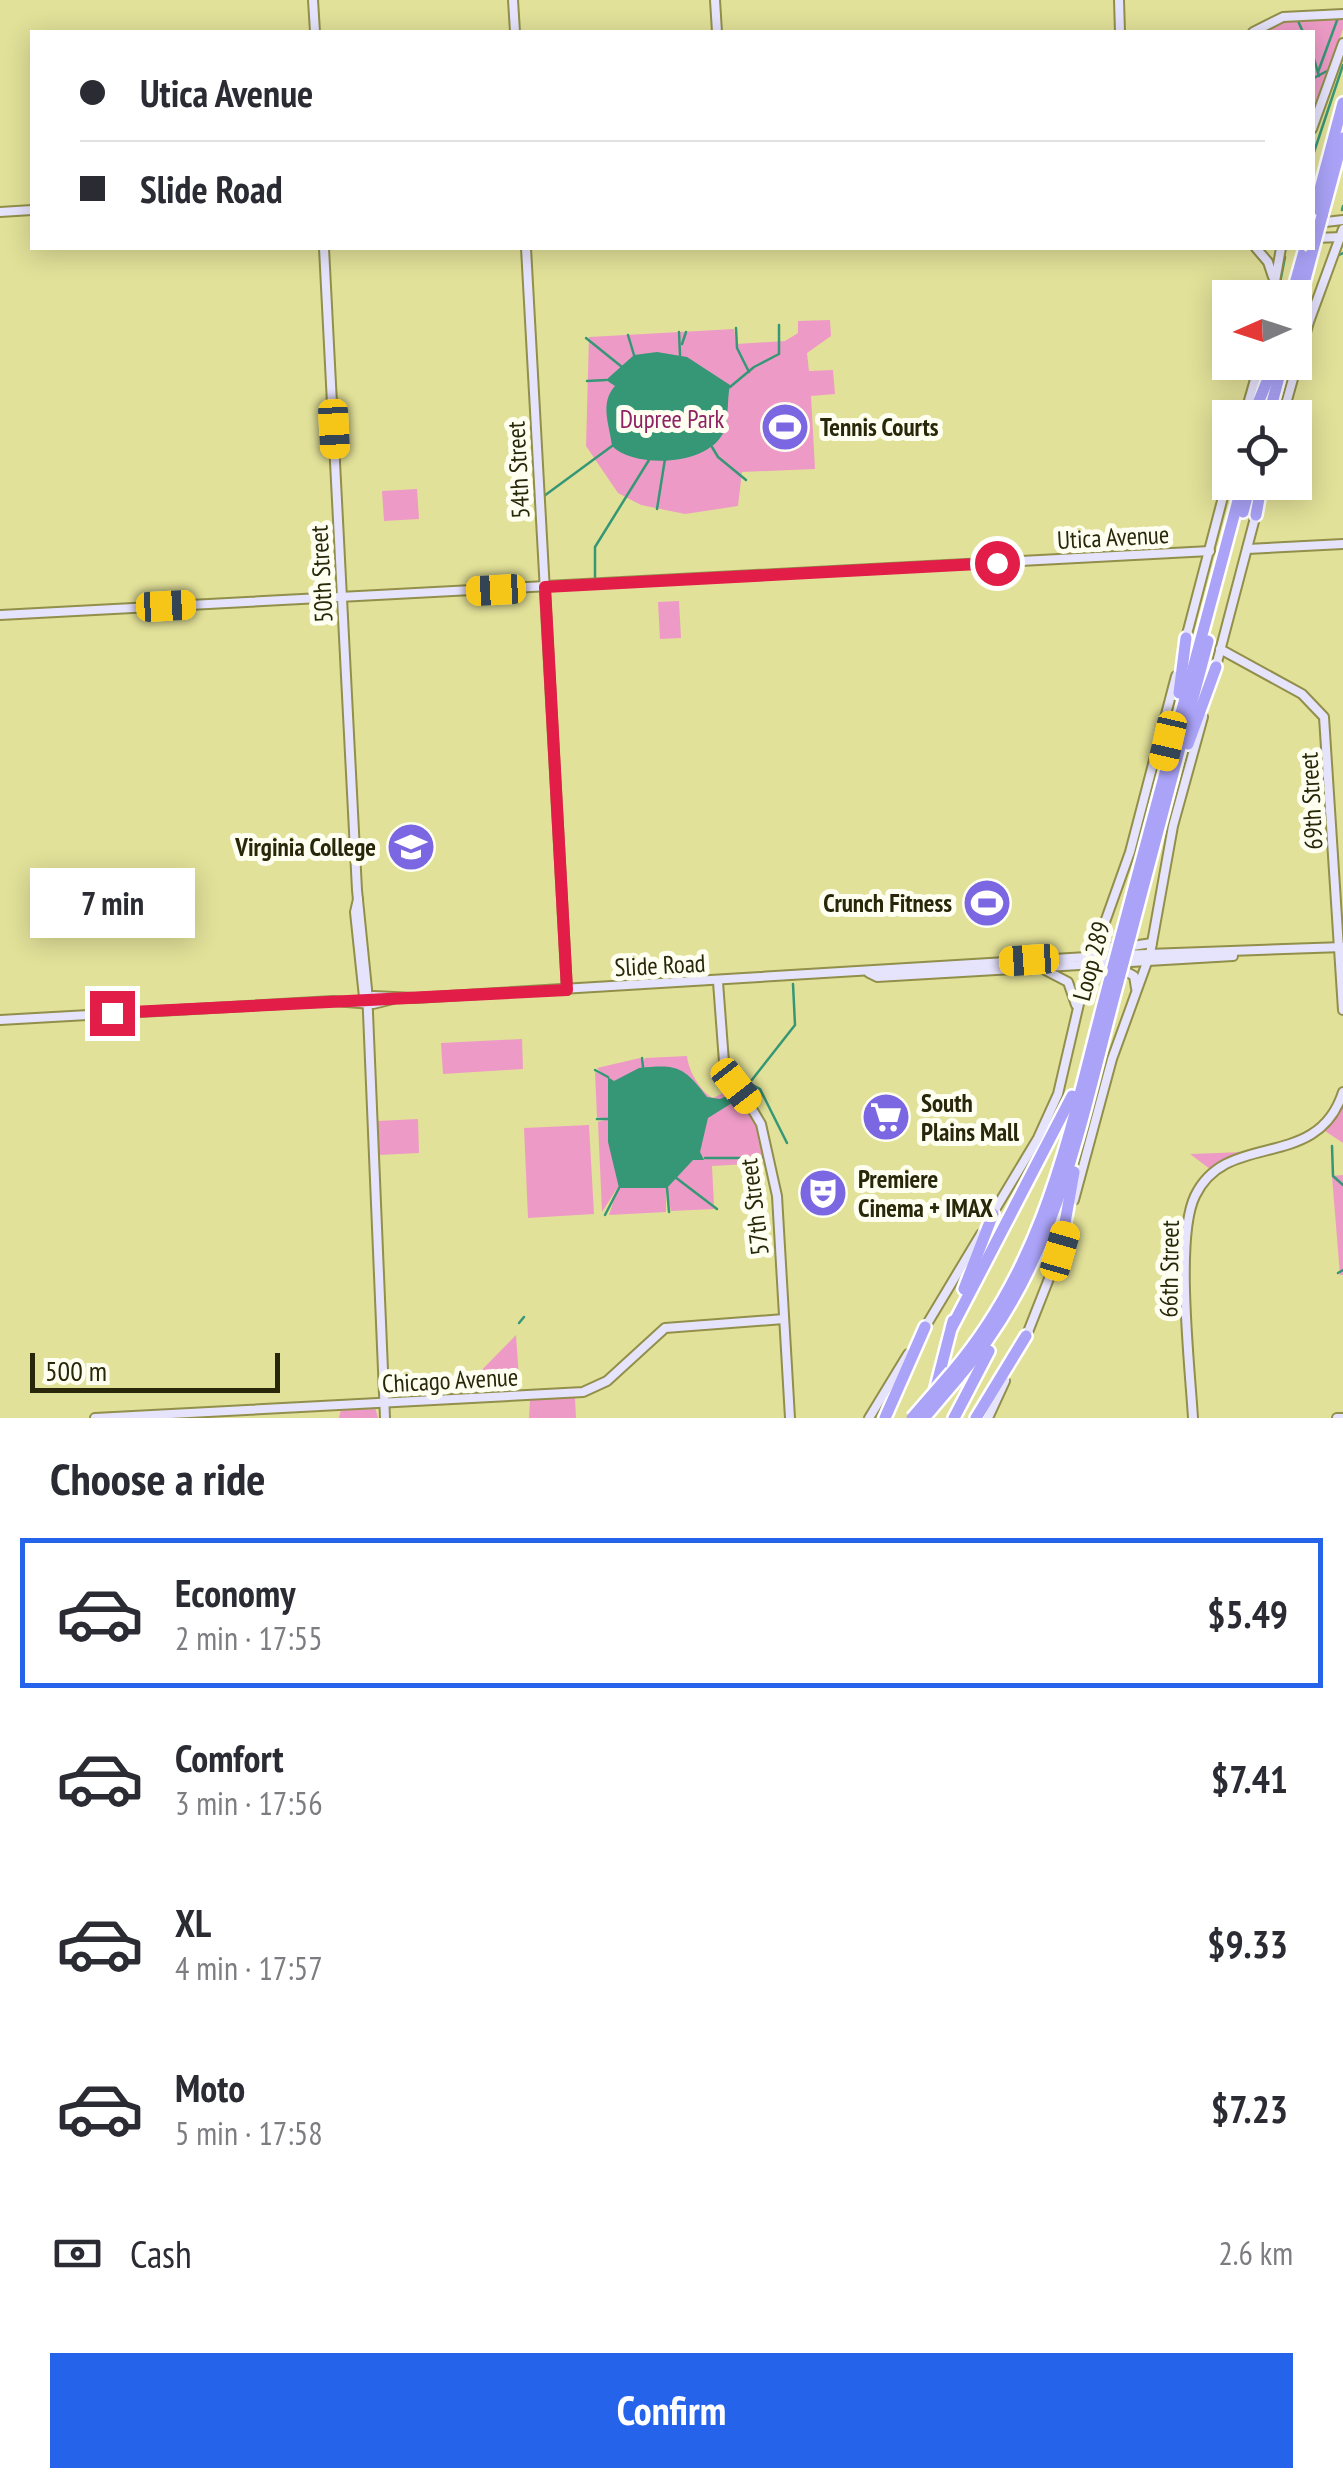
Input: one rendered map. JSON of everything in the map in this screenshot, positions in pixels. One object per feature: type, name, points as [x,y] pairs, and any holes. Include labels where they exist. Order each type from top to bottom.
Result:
[{"type":"highway","points":[[1315,218],[1343,104]]},
{"type":"highway","points":[[1315,218],[1343,138]]},
{"type":"highway","points":[[1297,280],[1308,250]]},
{"type":"highway","points":[[1303,280],[1309,250]]},
{"type":"highway","name":"Loop 289","points":[[912,1418],[1005,1319],[1036,1264],[1054,1216],[1086,1102],[1159,793],[1237,500]]},
{"type":"highway","name":"Loop 289","points":[[1125,937],[1246,500]]},
{"type":"highway","points":[[1256,514],[1259,500]]},
{"type":"highway","points":[[1159,793],[1186,638]]},
{"type":"highway","points":[[1162,814],[1216,667]]},
{"type":"highway","name":"Loop 289","points":[[928,1418],[999,1311],[1033,1247],[1113,982]]},
{"type":"highway","points":[[952,1327],[1062,1118],[1096,1030]]},
{"type":"highway","points":[[1060,1251],[1086,1102]]},
{"type":"highway","points":[[928,1418],[952,1327],[993,1214]]},
{"type":"highway","points":[[954,1418],[970,1383],[1024,1294],[1036,1264]]},
{"type":"highway","points":[[886,1418],[925,1327]]},
{"type":"highway","points":[[976,1418],[1026,1336]]},
{"type":"main road","points":[[313,0],[315,30]]},
{"type":"main road","points":[[513,0],[515,30]]},
{"type":"main road","points":[[715,0],[717,30]]},
{"type":"main road","points":[[1119,0],[1120,30]]},
{"type":"main road","points":[[1258,30],[1283,16],[1343,14]]},
{"type":"main road","points":[[1315,121],[1343,42]]},
{"type":"main road","points":[[0,212],[30,210]]},
{"type":"main road","points":[[1315,218],[1343,220]]},
{"type":"main road","points":[[1315,243],[1342,232]]},
{"type":"main road","points":[[1288,400],[1342,232]]},
{"type":"main road","points":[[1315,246],[1326,249],[1331,264]]},
{"type":"main road","name":"50th Street","points":[[324,250],[358,899],[354,904],[360,989],[365,1000],[384,1418]]},
{"type":"main road","name":"54th Street","points":[[526,250],[567,990]]},
{"type":"main road","points":[[1258,250],[1268,262],[1272,280]]},
{"type":"main road","points":[[1275,280],[1282,250]]},
{"type":"main road","points":[[869,1418],[1051,1114],[1084,978],[1130,852],[1223,500]]},
{"type":"main road","points":[[1000,1418],[989,1416],[1060,1251],[1108,1074],[1149,958],[1173,826],[1256,514]]},
{"type":"main road","points":[[1247,549],[1343,544]]},
{"type":"main road","name":"Utica Avenue","points":[[0,615],[1210,551]]},
{"type":"main road","name":"69th Street","points":[[1220,648],[1302,694],[1324,718],[1343,1010]]},
{"type":"main road","points":[[1101,930],[1109,948],[1143,947],[1154,938]]},
{"type":"main road","points":[[1054,958],[1088,950],[1101,930]]},
{"type":"main road","points":[[1154,938],[1165,949],[1194,952]]},
{"type":"main road","name":"Slide Road","points":[[869,974],[877,977],[1036,969],[1090,961],[1341,948]]},
{"type":"main road","name":"Slide Road","points":[[1149,958],[1194,952],[1242,954]]},
{"type":"main road","name":"Slide Road","points":[[0,1020],[365,1000],[373,996],[392,999],[869,974],[1054,958],[1090,961]]},
{"type":"main road","points":[[1036,969],[1052,971],[1068,982],[1077,1015]]},
{"type":"main road","points":[[1084,978],[1091,973],[1128,972],[1135,979],[1136,993]]},
{"type":"main road","name":"57th Street","points":[[718,982],[723,1058],[761,1124],[777,1196],[790,1418]]},
{"type":"main road","name":"66th Street","points":[[1192,1418],[1186,1277],[1189,1211],[1214,1171],[1253,1154],[1292,1146],[1313,1135],[1333,1115],[1343,1092]]},
{"type":"main road","name":"Chicago Avenue","points":[[95,1418],[583,1392],[607,1381],[665,1328],[784,1320]]},
{"type":"green space","points":[[1343,18],[1343,29],[1315,111],[1315,30],[1265,30],[1289,19]]},
{"type":"green space","name":"Dupree Park","points":[[830,320],[831,336],[807,353],[809,371],[833,370],[835,394],[811,396],[815,469],[742,472],[738,506],[685,514],[641,505],[618,493],[586,446],[589,337],[734,329],[736,344],[785,341],[798,333],[798,321]]},
{"type":"green space","points":[[417,489],[419,519],[384,521],[382,491]]},
{"type":"green space","points":[[679,601],[681,638],[660,639],[658,602]]},
{"type":"green space","points":[[522,1039],[523,1069],[443,1074],[441,1043]]},
{"type":"green space","points":[[687,1056],[696,1080],[708,1095],[713,1098],[733,1088],[758,1125],[764,1157],[756,1159],[765,1163],[712,1166],[714,1205],[676,1178],[715,1209],[671,1211],[666,1187],[666,1212],[609,1215],[618,1187],[602,1212],[598,1122],[608,1119],[597,1117],[595,1072],[603,1075],[597,1068],[640,1058],[643,1062],[645,1058]]},
{"type":"green space","points":[[1343,1102],[1343,1143],[1325,1131]]},
{"type":"green space","points":[[418,1119],[419,1153],[379,1155],[377,1121]]},
{"type":"green space","points":[[589,1125],[594,1214],[528,1218],[524,1128]]},
{"type":"green space","points":[[1244,1152],[1210,1169],[1190,1154]]},
{"type":"green space","points":[[1343,1175],[1343,1275],[1340,1275],[1332,1176]]},
{"type":"green space","points":[[516,1335],[520,1392],[467,1395],[468,1384]]},
{"type":"green space","points":[[575,1397],[576,1418],[529,1418],[530,1400]]},
{"type":"green space","points":[[375,1407],[378,1418],[339,1418],[341,1409]]},
{"type":"shaded area","points":[[657,352],[687,357],[730,385],[724,431],[704,451],[654,461],[612,446],[606,407],[615,386],[606,380],[634,355]]},
{"type":"shaded area","points":[[639,1068],[679,1070],[707,1097],[720,1099],[736,1092],[740,1098],[708,1118],[700,1152],[704,1160],[693,1160],[667,1188],[619,1188],[608,1142],[608,1077],[614,1081]]},
{"type":"waterway","points":[[1318,72],[1339,15]]},
{"type":"waterway","points":[[1298,21],[1302,30]]},
{"type":"waterway","points":[[1315,62],[1319,76]]},
{"type":"waterway","points":[[1315,149],[1343,65]]},
{"type":"waterway","points":[[1315,77],[1327,71]]},
{"type":"waterway","points":[[1342,210],[1343,206]]},
{"type":"waterway","points":[[1339,255],[1343,253]]},
{"type":"waterway","points":[[1281,280],[1285,257]]},
{"type":"waterway","points":[[730,387],[754,367],[779,354],[779,325]]},
{"type":"waterway","points":[[736,328],[737,348],[749,372]]},
{"type":"waterway","points":[[679,332],[680,355]]},
{"type":"waterway","points":[[682,344],[686,332]]},
{"type":"waterway","points":[[628,335],[634,355]]},
{"type":"waterway","points":[[586,338],[622,367]]},
{"type":"waterway","points":[[587,381],[606,380]]},
{"type":"waterway","points":[[544,496],[612,446]]},
{"type":"waterway","points":[[712,447],[746,480]]},
{"type":"waterway","points":[[657,509],[665,459]]},
{"type":"waterway","points":[[595,580],[595,547],[649,460]]},
{"type":"waterway","points":[[744,1090],[795,1025],[793,984]]},
{"type":"waterway","points":[[642,1058],[643,1067]]},
{"type":"waterway","points":[[595,1070],[608,1077]]},
{"type":"waterway","points":[[749,1083],[760,1089],[787,1143]]},
{"type":"waterway","points":[[597,1119],[608,1119]]},
{"type":"waterway","points":[[1332,1146],[1333,1176],[1343,1185]]},
{"type":"waterway","points":[[705,1158],[764,1158]]},
{"type":"waterway","points":[[675,1177],[717,1209]]},
{"type":"waterway","points":[[605,1215],[619,1188]]},
{"type":"waterway","points":[[667,1188],[669,1212]]},
{"type":"waterway","points":[[1338,1273],[1343,1270]]},
{"type":"waterway","points":[[519,1323],[524,1317]]},
{"type":"place","name":"Tennis Courts","points":[[785,427]]},
{"type":"place","name":"Virginia College","points":[[411,847]]},
{"type":"place","name":"Crunch Fitness","points":[[987,903]]},
{"type":"place","name":"South Plains Mall","points":[[886,1117]]},
{"type":"place","name":"Premiere Cinema + IMAX","points":[[823,1193]]},
{"type":"route","points":[[112,1013],[365,1000],[373,996],[392,999],[567,990],[545,587],[997,563]]}]
